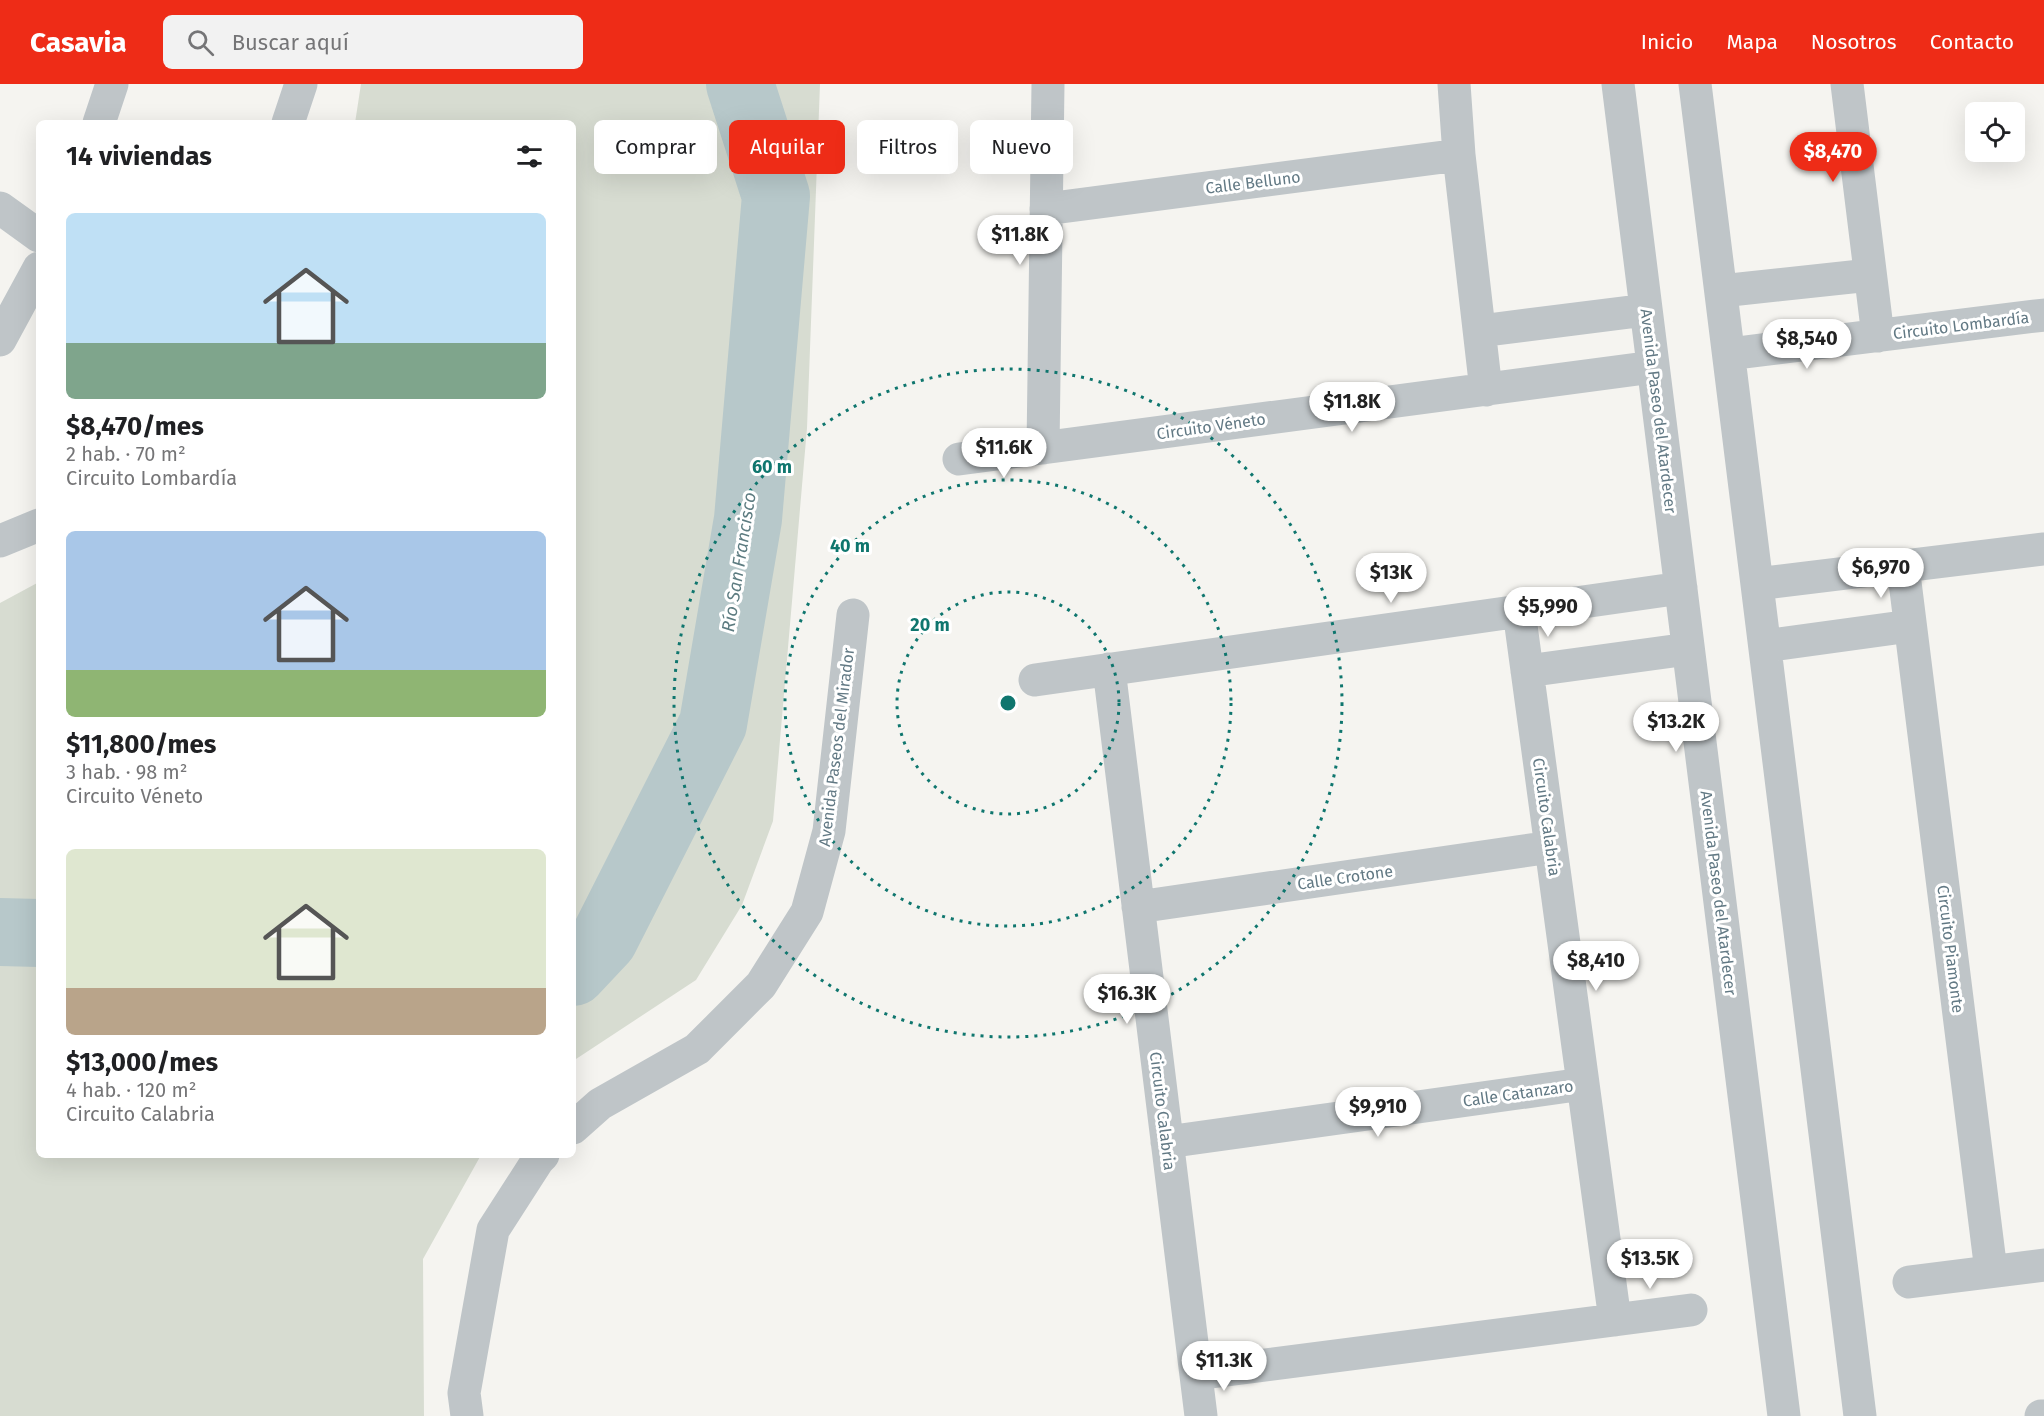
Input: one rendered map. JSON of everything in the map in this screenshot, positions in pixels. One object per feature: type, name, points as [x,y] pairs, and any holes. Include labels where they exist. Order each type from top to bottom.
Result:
[{"type":"street","points":[[100,120],[112,84]]},
{"type":"street","points":[[289,120],[301,84]]},
{"type":"street","points":[[1043,448],[1048,84]]},
{"type":"street","points":[[1454,84],[1459,155],[1486,390]]},
{"type":"street","name":"Avenida Paseo del Atardecer","points":[[1618,84],[1784,1416]]},
{"type":"street","points":[[1695,84],[1860,1416]]},
{"type":"street","name":"Circuito Lombardía","points":[[1847,84],[1878,336]]},
{"type":"street","name":"Calle Belluno","points":[[1046,209],[1459,155]]},
{"type":"street","points":[[0,208],[36,234]]},
{"type":"street","points":[[0,340],[36,274]]},
{"type":"street","points":[[1721,291],[1870,275]]},
{"type":"street","points":[[1480,331],[1646,310]]},
{"type":"street","name":"Circuito Lombardía","points":[[1729,354],[2044,315]]},
{"type":"street","name":"Circuito Véneto","points":[[959,459],[1653,367]]},
{"type":"street","points":[[0,541],[36,526]]},
{"type":"street","points":[[1757,584],[2044,549]]},
{"type":"street","name":"Circuito Piamonte","points":[[1903,566],[1991,1271]]},
{"type":"street","points":[[1035,680],[1681,588]]},
{"type":"street","name":"Circuito Calabria","points":[[1519,611],[1615,1320]]},
{"type":"street","name":"Avenida Paseos del Mirador","points":[[576,1125],[600,1104],[697,1049],[761,986],[807,912],[829,831],[853,615]]},
{"type":"street","points":[[1765,646],[1911,626]]},
{"type":"street","points":[[1527,671],[1689,649]]},
{"type":"street","name":"Circuito Calabria","points":[[1109,669],[1201,1416]]},
{"type":"street","name":"Calle Crotone","points":[[1138,907],[1551,847]]},
{"type":"street","name":"Calle Catanzaro","points":[[1167,1142],[1583,1084]]},
{"type":"street","points":[[467,1416],[464,1393],[493,1230],[540,1158]]},
{"type":"street","points":[[1909,1281],[2044,1265]]},
{"type":"street","points":[[1196,1374],[1691,1310]]},
{"type":"shaded area","points":[[361,84],[820,84],[819,120],[729,120],[729,174],[817,174],[807,428],[773,821],[742,905],[696,980],[576,1059],[576,120],[355,120]]},
{"type":"shaded area","points":[[36,584],[36,1158],[479,1158],[423,1259],[424,1416],[0,1416],[0,603]]},
{"type":"waterway","name":"Río San Francisco","points":[[576,969],[604,939],[713,724],[748,519],[776,196],[740,84]]},
{"type":"waterway","name":"Río San Francisco","points":[[0,932],[36,933]]}]
